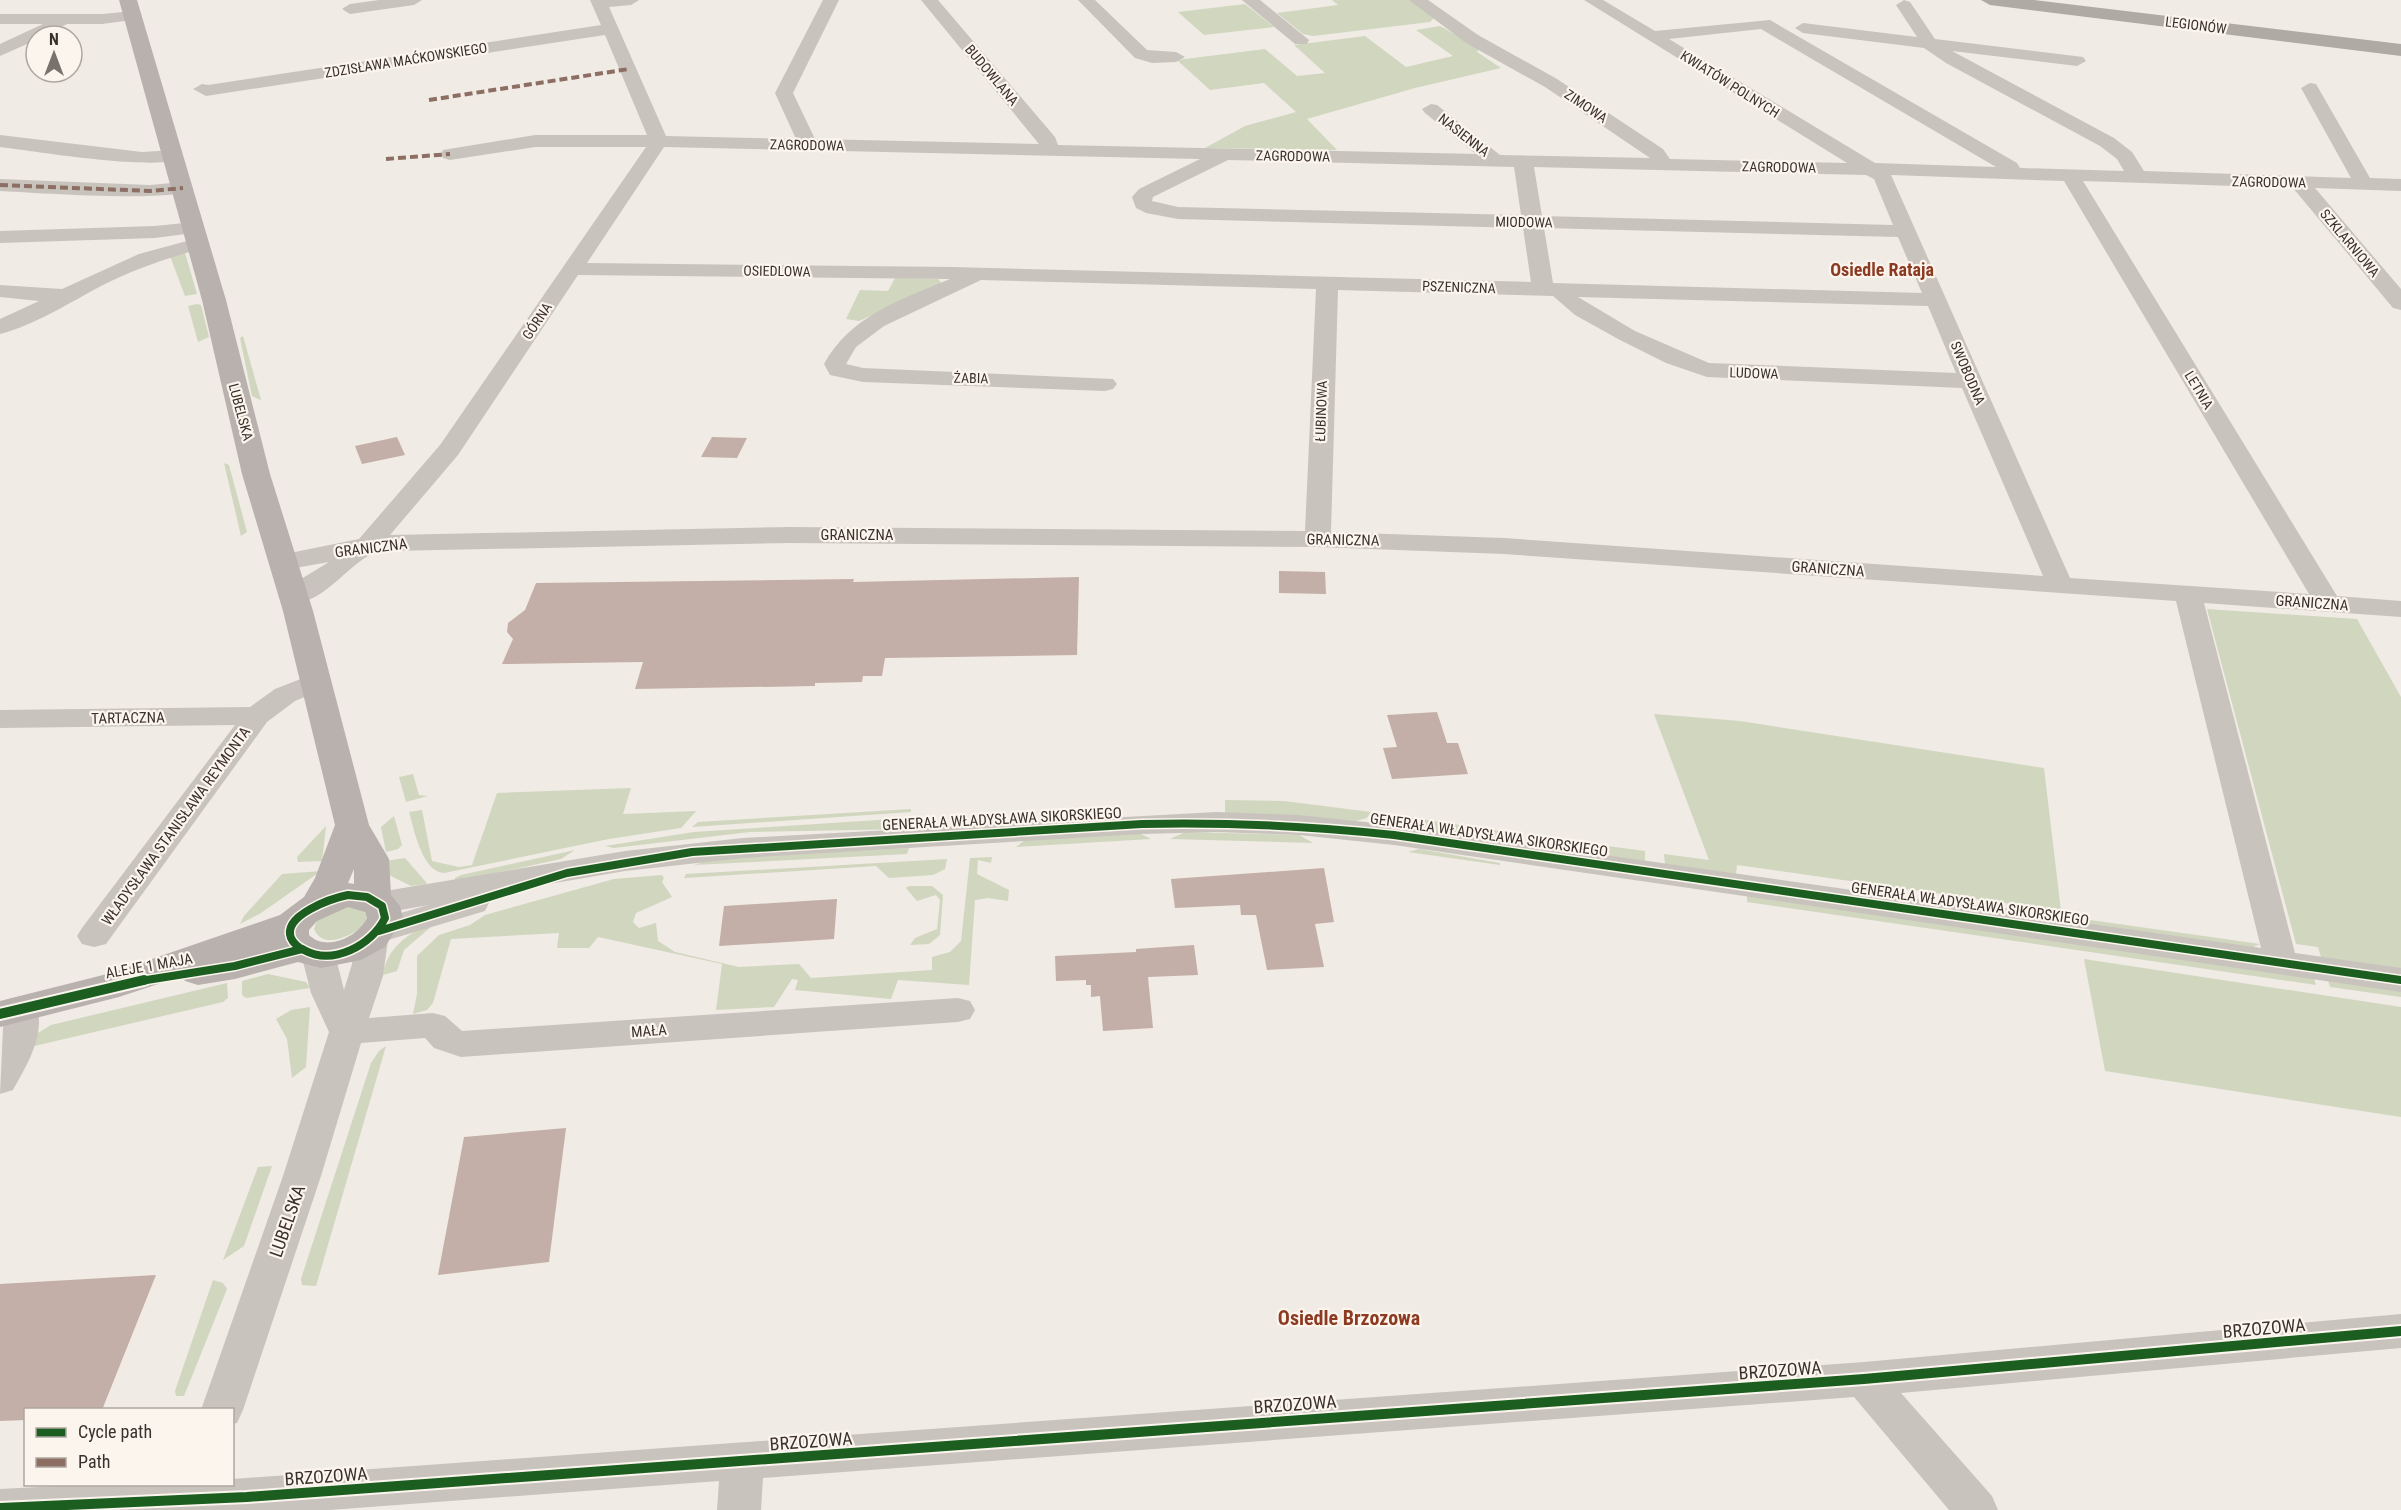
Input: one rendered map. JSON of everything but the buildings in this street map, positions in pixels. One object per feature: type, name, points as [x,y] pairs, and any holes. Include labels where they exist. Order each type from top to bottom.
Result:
[{"type":"highway","name":"LEGIONÓW","points":[[1990,0],[2401,50]]},
{"type":"main road","name":"LUBELSKA","points":[[131,8],[196,236],[256,474],[284,562],[352,825],[372,858],[375,918]]},
{"type":"main road","points":[[308,932],[333,878],[352,825]]},
{"type":"main road","points":[[348,895],[375,918],[348,950],[308,932],[348,895]]},
{"type":"main road","name":"ALEJE 1 MAJA","points":[[10,1011],[119,984],[235,966],[308,932]]},
{"type":"street","points":[[350,9],[414,0]]},
{"type":"street","points":[[631,0],[598,2],[659,141]]},
{"type":"street","points":[[808,145],[784,93],[831,0]]},
{"type":"street","name":"BUDOWLANA","points":[[929,0],[1048,141],[1048,151]]},
{"type":"street","points":[[1086,0],[1140,54],[1152,58],[1176,57]]},
{"type":"street","points":[[1250,0],[1301,40]]},
{"type":"street","name":"ZIMOWA","points":[[1417,0],[1472,39],[1551,83],[1656,153],[1664,164]]},
{"type":"street","name":"KWIATÓW POLNYCH","points":[[1592,0],[1868,169]]},
{"type":"street","points":[[1904,5],[1930,44],[1952,59],[2107,142],[2125,156],[2138,178]]},
{"type":"street","points":[[0,20],[65,20],[131,8]]},
{"type":"street","points":[[0,51],[65,20]]},
{"type":"street","points":[[1653,36],[1764,24],[2010,167],[2015,174]]},
{"type":"street","points":[[1803,28],[2077,61]]},
{"type":"street","name":"ZDZISŁAWA MAĆKOWSKIEGO","points":[[202,89],[206,92],[610,29]]},
{"type":"street","points":[[2310,88],[2364,184]]},
{"type":"street","name":"NASIENNA","points":[[1431,109],[1496,160]]},
{"type":"street","points":[[1223,154],[1256,138]]},
{"type":"street","points":[[0,141],[142,158],[174,156]]},
{"type":"street","name":"ZAGRODOWA","points":[[450,154],[536,141],[659,141],[1868,169],[2401,185]]},
{"type":"street","name":"GÓRNA","points":[[293,596],[368,545],[449,450],[659,141]]},
{"type":"street","name":"MIODOWA","points":[[1223,154],[1146,193],[1142,197],[1143,204],[1178,213],[1906,231]]},
{"type":"street","points":[[1523,161],[1531,222],[1551,290]]},
{"type":"street","name":"SWOBODNA","points":[[1868,169],[1882,176],[2060,585]]},
{"type":"street","name":"LETNIA","points":[[2070,175],[2328,604]]},
{"type":"street","name":"SZKLARNIOWA","points":[[2300,183],[2401,303]]},
{"type":"street","points":[[0,185],[150,191],[183,188]]},
{"type":"street","points":[[0,237],[146,233],[196,236]]},
{"type":"street","points":[[0,327],[196,236]]},
{"type":"street","name":"OSIEDLOWA","points":[[573,269],[981,274]]},
{"type":"street","name":"PSZENICZNA","points":[[981,274],[1937,300]]},
{"type":"street","name":"ŻABIA","points":[[981,274],[868,326],[848,342],[836,364],[838,370],[863,375],[1105,384]]},
{"type":"street","name":"ŁUBINOWA","points":[[1318,539],[1327,284]]},
{"type":"street","name":"LUDOWA","points":[[1551,290],[1574,306],[1679,361],[1707,370],[1972,381]]},
{"type":"street","points":[[0,291],[63,296]]},
{"type":"street","name":"GRANICZNA","points":[[284,562],[368,545],[391,543],[789,535],[1318,539],[1504,546],[2401,609]]},
{"type":"street","points":[[2187,594],[2194,611],[2281,963]]},
{"type":"street","name":"WŁADYSŁAWA STANISŁAWA REYMONTA","points":[[94,936],[257,716],[285,695],[316,682]]},
{"type":"street","name":"TARTACZNA","points":[[0,719],[257,716]]},
{"type":"street","name":"GENERAŁA WŁADYSŁAWA SIKORSKIEGO","points":[[375,918],[567,873],[652,857],[743,848],[1142,824],[1216,822],[1299,825],[1417,838],[2401,980]]},
{"type":"street","name":"LUBELSKA","points":[[223,1408],[324,1112],[346,1032],[365,986],[372,954],[375,918]]},
{"type":"street","points":[[308,932],[328,993],[346,1032]]},
{"type":"street","name":"MAŁA","points":[[346,1032],[433,1025],[446,1039],[461,1044],[958,1010]]},
{"type":"street","points":[[0,1081],[19,1043],[10,1011]]},
{"type":"street","name":"BRZOZOWA","points":[[0,1508],[191,1498],[742,1461],[2397,1338]]},
{"type":"street","points":[[1864,1379],[1976,1510]]},
{"type":"street","points":[[739,1510],[742,1461]]},
{"type":"green space","points":[[1332,0],[1410,0],[1434,18],[1430,22],[1313,36],[1303,34],[1277,13],[1338,5]]},
{"type":"green space","points":[[1245,4],[1274,27],[1204,35],[1178,12]]},
{"type":"green space","points":[[1440,26],[1479,48],[1477,52],[1501,68],[1415,88],[1307,119],[1337,150],[1205,148],[1245,126],[1296,112],[1264,83],[1210,90],[1177,60],[1265,49],[1297,76],[1325,73],[1294,45],[1365,36],[1406,67],[1453,56],[1416,30]]},
{"type":"green space","points":[[185,253],[197,294],[185,296],[170,256]]},
{"type":"green space","points":[[895,278],[938,279],[942,284],[859,321],[846,319],[860,290],[888,291]]},
{"type":"green space","points":[[201,305],[209,337],[198,342],[188,306]]},
{"type":"green space","points":[[243,336],[261,400],[252,396],[240,338]]},
{"type":"green space","points":[[224,463],[229,465],[247,532],[241,536]]},
{"type":"green space","points":[[2207,609],[2357,619],[2401,697],[2401,969],[2321,957],[2318,947],[2296,944]]},
{"type":"green space","points":[[1654,714],[1740,721],[2044,768],[2061,911],[1737,865],[1736,874],[1665,864],[1664,854],[1709,860]]},
{"type":"green space","points":[[413,774],[419,795],[428,796],[406,802],[399,777]]},
{"type":"green space","points":[[631,788],[623,814],[696,811],[681,828],[609,839],[444,873],[436,871],[425,858],[416,839],[409,812],[422,810],[432,861],[459,867],[472,865],[497,793]]},
{"type":"green space","points":[[1225,800],[1284,801],[1371,812],[1367,818],[1356,821],[1225,813]]},
{"type":"green space","points":[[911,809],[911,812],[692,827],[698,822]]},
{"type":"green space","points":[[1394,815],[1513,833],[1496,840],[1403,827],[1396,823]]},
{"type":"green space","points":[[394,816],[402,845],[398,849],[386,852],[381,827]]},
{"type":"green space","points":[[909,818],[908,829],[750,832],[614,848],[605,846],[694,832]]},
{"type":"green space","points":[[326,826],[322,861],[298,862],[297,857]]},
{"type":"green space","points":[[1137,832],[1151,839],[1016,847],[1025,840]]},
{"type":"green space","points":[[1185,832],[1299,835],[1313,843],[1170,839]]},
{"type":"green space","points":[[1607,846],[1645,851],[1645,861],[1610,856]]},
{"type":"green space","points":[[909,848],[907,854],[694,865],[715,858]]},
{"type":"green space","points":[[1419,849],[1500,863],[1500,865],[1408,852]]},
{"type":"green space","points":[[575,850],[561,859],[455,882],[455,878],[461,875]]},
{"type":"green space","points":[[992,857],[991,863],[978,860],[977,874],[1009,890],[1008,901],[988,898],[975,900],[969,985],[898,980],[891,999],[795,990],[798,980],[792,979],[774,1007],[716,1010],[722,964],[598,937],[589,948],[557,948],[559,933],[451,939],[433,1003],[427,1010],[413,1014],[417,994],[417,956],[439,935],[470,925],[485,915],[614,879],[662,875],[664,878],[662,882],[672,897],[636,913],[633,922],[639,928],[656,923],[658,941],[675,952],[739,967],[799,964],[811,978],[932,970],[932,957],[950,952],[961,941],[970,858]]},
{"type":"green space","points":[[405,858],[427,884],[411,886],[389,875],[385,861]]},
{"type":"green space","points":[[947,859],[945,869],[933,875],[889,878],[876,866],[684,878],[686,874]]},
{"type":"green space","points":[[321,871],[261,913],[240,924],[244,916],[282,874]]},
{"type":"green space","points":[[932,886],[943,895],[940,935],[929,944],[910,945],[915,938],[937,929],[940,900],[936,895],[917,901],[906,888]]},
{"type":"green space","points":[[1747,896],[2314,978],[2316,985],[1747,902]]},
{"type":"green space","points":[[1957,901],[2260,944],[2251,948],[1996,911],[1957,903]]},
{"type":"green space","points":[[347,906],[363,910],[367,917],[364,926],[337,939],[330,940],[318,936],[314,929],[317,920]]},
{"type":"green space","points":[[432,926],[404,950],[397,971],[383,975],[388,958],[407,936]]},
{"type":"green space","points":[[2084,959],[2401,1007],[2401,1117],[2105,1071]]},
{"type":"green space","points":[[268,974],[306,982],[310,988],[246,998],[242,995],[242,981]]},
{"type":"green space","points":[[2328,980],[2401,991],[2401,997],[2330,987]]},
{"type":"green space","points":[[227,983],[228,998],[223,1002],[30,1047],[38,1033],[51,1025]]},
{"type":"green space","points":[[310,1007],[306,1067],[292,1078],[287,1039],[276,1019],[291,1010]]},
{"type":"green space","points":[[386,1046],[316,1286],[302,1285],[301,1279],[371,1063],[379,1051]]},
{"type":"green space","points":[[272,1166],[244,1246],[223,1260],[258,1167]]},
{"type":"green space","points":[[213,1280],[223,1283],[227,1289],[184,1396],[176,1396],[175,1391]]},
{"type":"marked path","points":[[429,100],[629,69]]},
{"type":"marked path","points":[[386,159],[450,154]]},
{"type":"marked path","points":[[0,185],[150,191],[183,188]]},
{"type":"cycle path","points":[[379,931],[567,873],[692,852],[1142,824],[1216,822],[1299,825],[1394,835],[2401,980]]},
{"type":"cycle path","points":[[348,895],[367,897],[382,906],[385,918],[380,929],[372,938],[361,946],[334,955],[309,953],[298,947],[291,938],[290,929],[295,920],[328,900],[348,895]]},
{"type":"cycle path","points":[[0,1014],[119,984],[235,966],[302,949]]},
{"type":"cycle path","points":[[0,1508],[247,1497],[1864,1379],[2401,1331]]},
{"type":"district","name":"Osiedle Rataja","points":[[1882,269]]},
{"type":"district","name":"Osiedle Brzozowa","points":[[1349,1318]]}]
